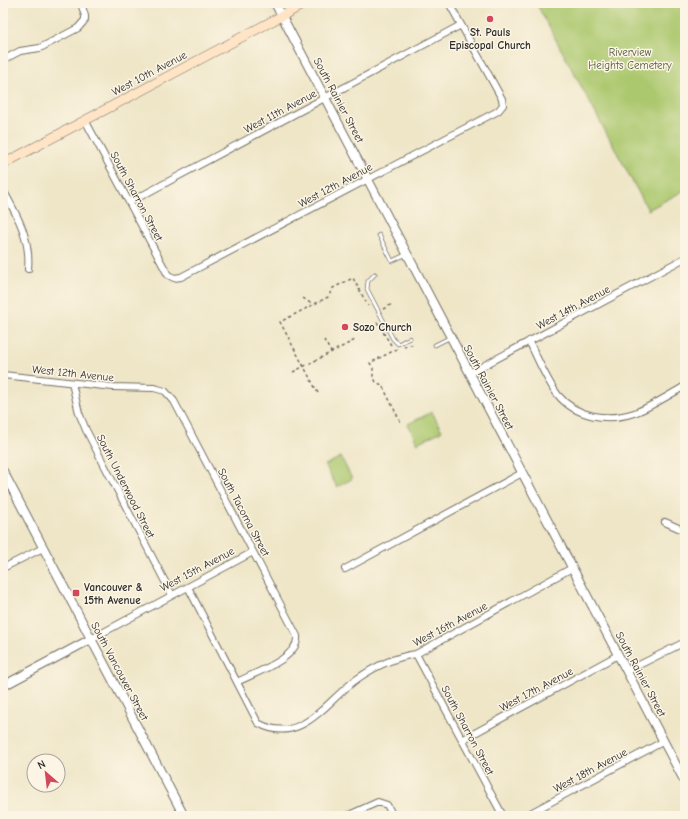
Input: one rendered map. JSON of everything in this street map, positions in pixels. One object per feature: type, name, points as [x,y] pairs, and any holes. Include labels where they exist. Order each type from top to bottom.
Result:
[{"type":"main road","name":"West 10th Avenue","points":[[3,164],[306,3]]},
{"type":"street","points":[[3,60],[20,52],[40,48],[78,28],[85,20],[85,11],[81,3]]},
{"type":"street","name":"South Rainier Street","points":[[275,3],[685,782]]},
{"type":"street","points":[[449,3],[461,25]]},
{"type":"street","name":"West 11th Avenue","points":[[130,202],[461,25]]},
{"type":"street","name":"West 12th Avenue","points":[[174,278],[181,277],[498,111],[503,105],[502,99],[461,25]]},
{"type":"street","name":"South Sharron Street","points":[[85,120],[168,275],[174,278]]},
{"type":"street","points":[[3,190],[28,242],[28,269]]},
{"type":"street","name":"West 14th Avenue","points":[[470,373],[685,258]]},
{"type":"street","points":[[529,341],[557,394],[571,408],[591,416],[610,417],[635,413],[685,386]]},
{"type":"street","name":"West 12th Avenue","points":[[3,375],[113,387],[154,388],[165,391]]},
{"type":"street","name":"South Underwood Street","points":[[72,383],[79,413],[84,426],[172,595]]},
{"type":"street","name":"South Tacoma Street","points":[[165,391],[174,401],[298,636],[297,645],[290,654],[237,682]]},
{"type":"street","name":"South Vancouver Street","points":[[3,471],[184,816]]},
{"type":"street","points":[[345,569],[522,472]]},
{"type":"street","points":[[665,522],[685,530]]},
{"type":"street","points":[[3,568],[43,548]]},
{"type":"street","name":"West 15th Avenue","points":[[3,686],[253,552]]},
{"type":"street","name":"West 16th Avenue","points":[[237,682],[258,723],[277,730],[294,728],[323,711],[355,680],[369,671],[396,658],[416,654],[572,568]]},
{"type":"street","points":[[188,587],[237,682]]},
{"type":"street","points":[[627,671],[685,642]]},
{"type":"street","name":"South Sharron Street","points":[[416,654],[503,816]]},
{"type":"street","name":"West 17th Avenue","points":[[462,740],[618,655]]},
{"type":"street","name":"West 18th Avenue","points":[[525,816],[664,741]]},
{"type":"street","points":[[347,816],[372,803],[381,802],[387,805],[393,816]]},
{"type":"lane","points":[[379,235],[392,261],[407,254]]},
{"type":"lane","points":[[376,274],[368,281],[367,289],[378,311],[393,339],[398,344],[410,338]]},
{"type":"lane","points":[[435,345],[450,337]]},
{"type":"path","points":[[318,393],[280,322],[328,297],[333,288],[353,278],[368,306]]},
{"type":"path","points":[[303,298],[313,305]]},
{"type":"path","points":[[378,311],[392,304]]},
{"type":"path","points":[[324,340],[331,352]]},
{"type":"path","points":[[293,372],[355,340]]},
{"type":"path","points":[[398,348],[370,363],[373,368],[373,376],[376,382],[382,385],[401,423]]},
{"type":"green space","name":"Riverview Heights Cemetery","points":[[536,3],[685,3],[685,190],[648,210]]},
{"type":"green space","points":[[432,412],[442,431],[417,443],[408,424]]},
{"type":"green space","points":[[341,457],[352,479],[337,487],[325,465]]},
{"type":"place","name":"St. Pauls Episcopal Church","points":[[490,19]]},
{"type":"place","name":"Sozo Church","points":[[345,327]]},
{"type":"place","name":"Vancouver & 15th Avenue","points":[[76,593]]}]
